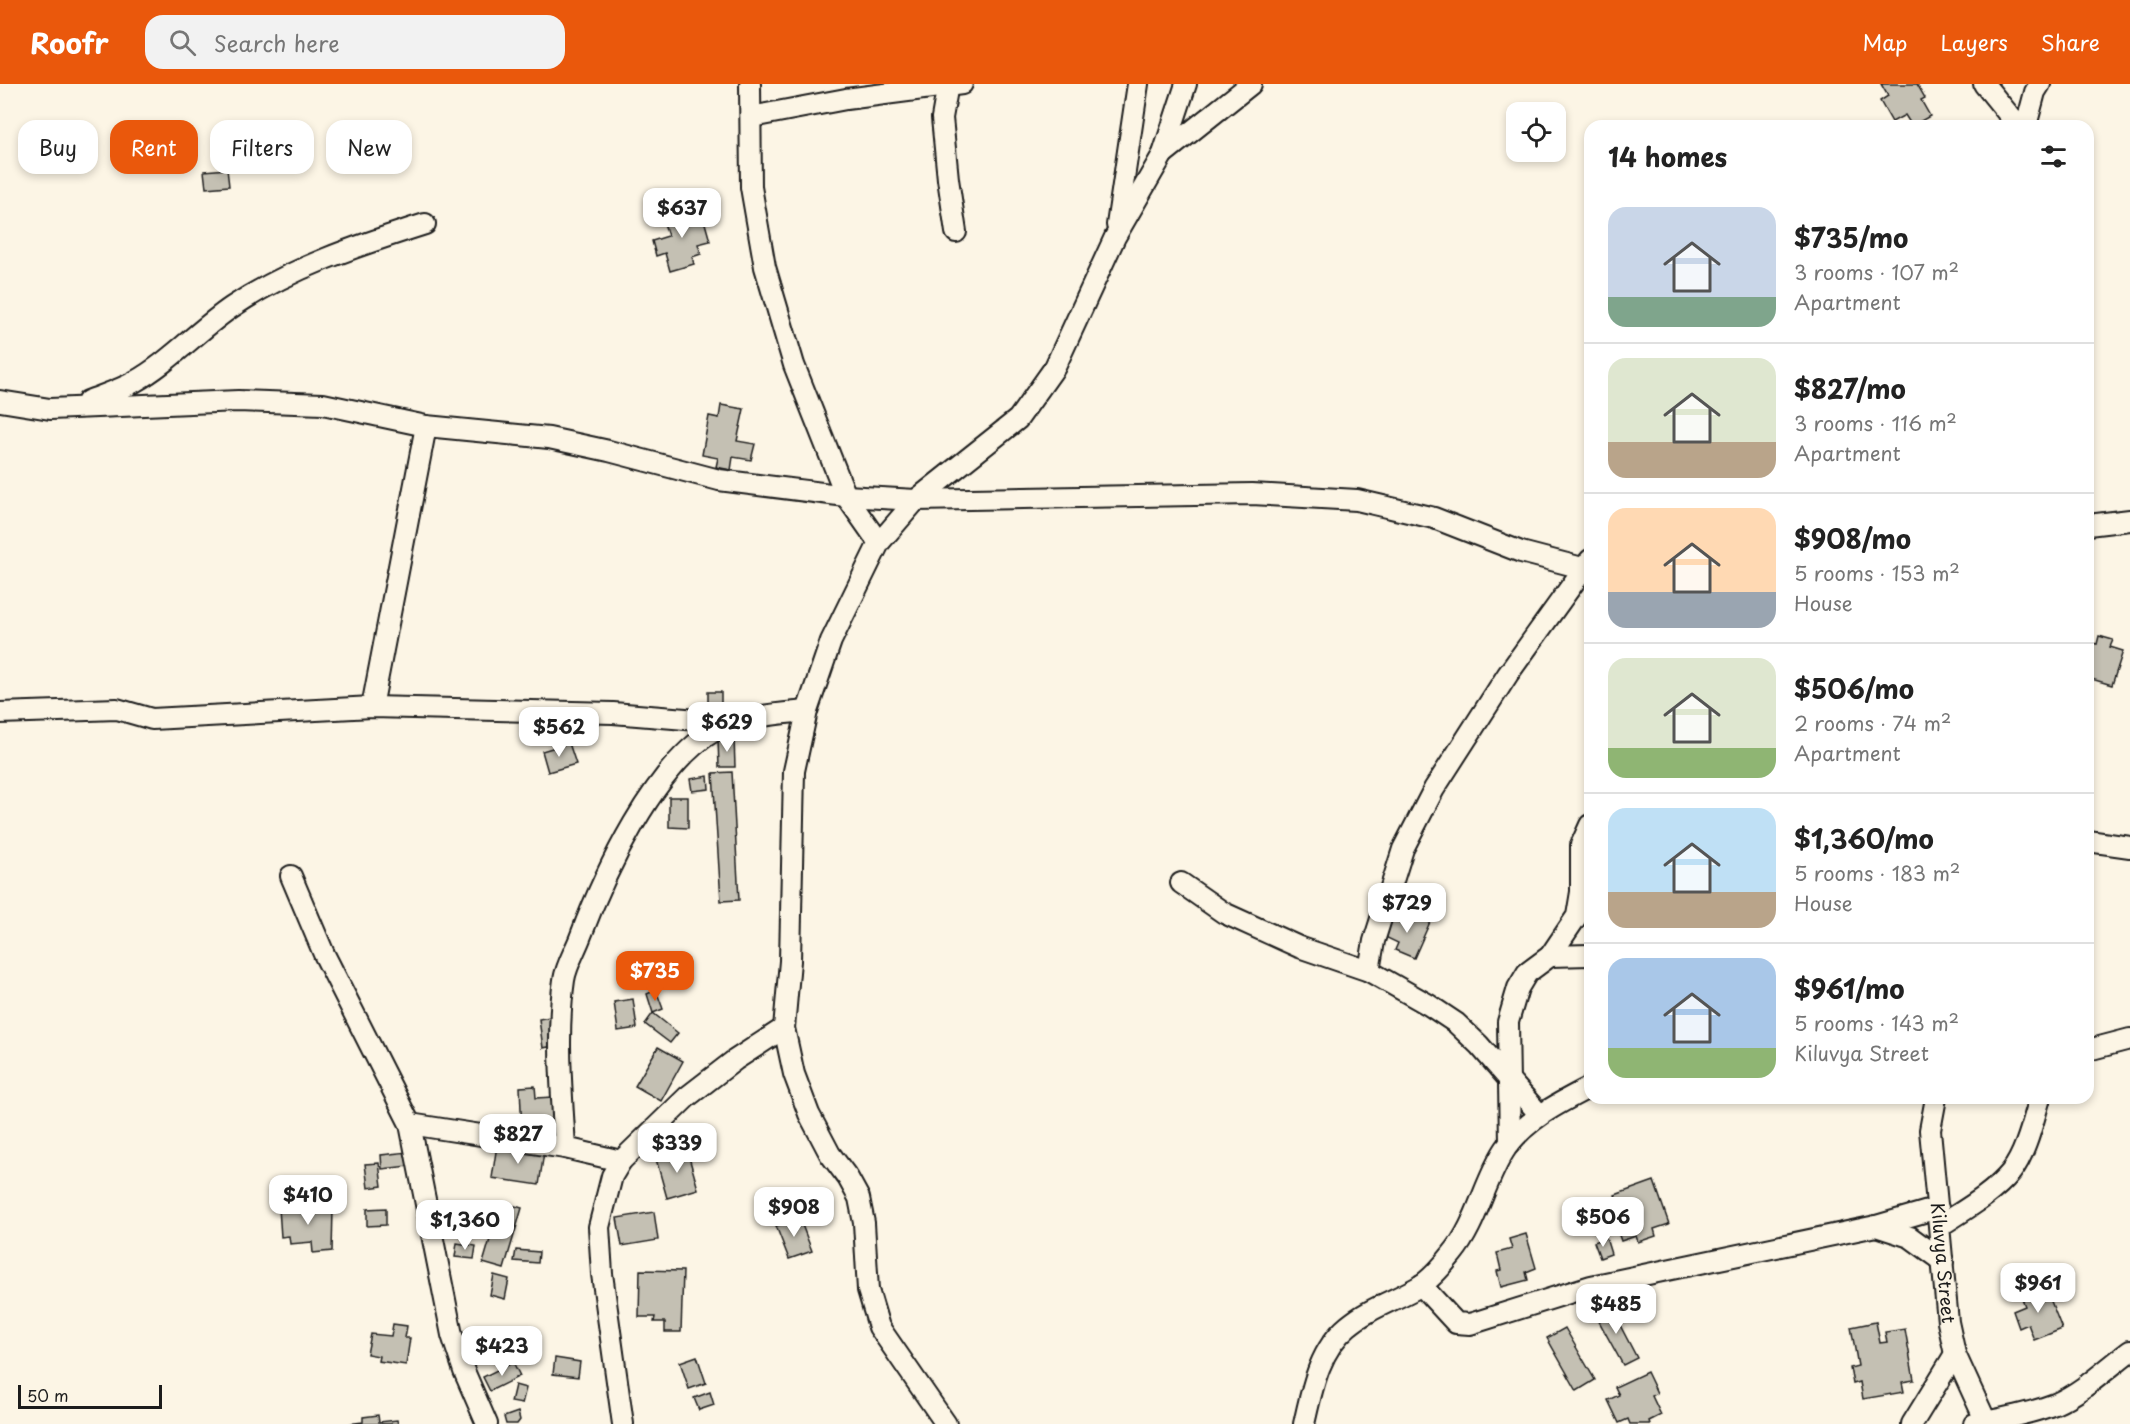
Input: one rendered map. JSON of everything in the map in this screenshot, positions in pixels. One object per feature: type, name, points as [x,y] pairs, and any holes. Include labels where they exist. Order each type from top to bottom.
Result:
[{"type":"street","points":[[750,84],[751,187],[765,267],[794,365],[846,496],[879,543]]},
{"type":"street","points":[[1115,237],[1138,84]]},
{"type":"street","points":[[946,1424],[879,1327],[868,1290],[864,1223],[859,1198],[848,1178],[830,1154],[809,1114],[794,1074],[784,1028],[790,961],[794,771],[807,711],[831,641],[879,543],[916,500],[1018,419],[1055,367],[1115,237],[1163,154],[1186,84]]},
{"type":"street","points":[[1163,154],[1251,84]]},
{"type":"street","points":[[2027,120],[2035,92],[2040,84]]},
{"type":"street","points":[[751,117],[846,99],[953,85],[942,118],[956,232]]},
{"type":"street","points":[[1986,85],[2013,120]]},
{"type":"street","points":[[79,406],[134,382],[187,344],[232,307],[307,266],[375,240],[425,225]]},
{"type":"street","points":[[0,402],[50,409],[238,401],[323,404],[426,426],[549,438],[609,450],[719,480],[846,496],[916,500],[1252,494],[1357,500],[1434,518],[1521,552],[1584,565]]},
{"type":"street","points":[[372,707],[426,426]]},
{"type":"street","points":[[2094,524],[2130,520]]},
{"type":"street","points":[[1369,971],[1374,941],[1403,849],[1429,799],[1470,732],[1584,570]]},
{"type":"street","points":[[0,713],[117,709],[152,719],[372,707],[613,713],[735,723]]},
{"type":"street","points":[[566,1148],[561,1086],[564,978],[589,913],[625,839],[657,789],[685,753],[714,730],[735,723],[807,711]]},
{"type":"street","points":[[1510,1143],[1508,1022],[1518,987],[1527,974],[1550,956],[1577,916],[1581,892],[1581,845],[1584,838]]},
{"type":"street","points":[[2094,842],[2130,847]]},
{"type":"street","points":[[291,876],[324,954],[410,1124],[452,1335],[464,1371],[487,1424]]},
{"type":"street","points":[[1181,883],[1224,913],[1299,947],[1369,971],[1456,1023],[1479,1045],[1540,1114]]},
{"type":"street","points":[[1550,956],[1584,955]]},
{"type":"street","points":[[624,1424],[602,1274],[599,1227],[612,1176],[621,1161],[687,1097],[735,1060],[784,1028]]},
{"type":"street","points":[[2094,1048],[2130,1039]]},
{"type":"street","points":[[1304,1424],[1314,1376],[1330,1348],[1347,1326],[1421,1285],[1453,1253],[1510,1143],[1540,1114],[1584,1090]]},
{"type":"street","name":"Kiluvya Street","points":[[1935,1104],[1930,1130],[1948,1323],[1955,1354],[1982,1423]]},
{"type":"street","points":[[1421,1285],[1456,1323],[1470,1324],[1591,1286],[1876,1226],[1939,1217],[1982,1198],[2011,1171],[2028,1136],[2038,1104]]},
{"type":"street","points":[[410,1124],[566,1148],[621,1161]]},
{"type":"street","points":[[1876,1226],[1910,1237],[1943,1261]]},
{"type":"street","points":[[1982,1423],[2026,1414],[2056,1403],[2085,1386],[2130,1351]]},
{"type":"street","points":[[1912,1424],[1955,1354]]},
{"type":"building","points":[[1881,84],[1917,84],[1925,98],[1921,100],[1930,116],[1923,120],[1908,120],[1905,115],[1891,120],[1880,101],[1888,96]]},
{"type":"building","points":[[210,170],[210,174],[228,174],[229,186],[206,188],[204,171]]},
{"type":"building","points":[[701,209],[710,241],[698,244],[701,254],[692,257],[694,264],[670,271],[665,253],[656,256],[652,241],[668,236],[663,220]]},
{"type":"building","points":[[721,405],[744,409],[737,441],[755,444],[751,460],[733,457],[731,470],[716,467],[718,458],[702,455],[709,416],[719,418]]},
{"type":"building","points":[[2099,636],[2113,640],[2110,647],[2123,651],[2112,685],[2094,680],[2094,643],[2097,644]]},
{"type":"building","points":[[708,692],[721,692],[721,708],[708,708]]},
{"type":"building","points":[[734,738],[735,767],[719,767],[718,739]]},
{"type":"building","points":[[569,743],[576,764],[548,772],[542,751]]},
{"type":"building","points":[[732,772],[739,900],[721,901],[713,773]]},
{"type":"building","points":[[708,776],[709,789],[692,791],[690,779]]},
{"type":"building","points":[[669,797],[688,797],[688,828],[669,827]]},
{"type":"building","points":[[1408,913],[1430,922],[1414,958],[1395,950],[1398,943],[1383,936],[1392,917],[1404,923]]},
{"type":"building","points":[[656,990],[663,1009],[653,1013],[647,994]]},
{"type":"building","points":[[633,999],[637,1028],[618,1031],[614,1002]]},
{"type":"building","points":[[653,1013],[678,1033],[670,1043],[645,1024]]},
{"type":"building","points":[[555,1016],[559,1045],[543,1048],[539,1019]]},
{"type":"building","points":[[658,1047],[683,1061],[661,1101],[635,1086]]},
{"type":"building","points":[[535,1086],[536,1098],[553,1097],[554,1120],[540,1121],[541,1131],[522,1132],[520,1087]]},
{"type":"building","points":[[497,1145],[544,1152],[539,1185],[492,1178]]},
{"type":"building","points":[[687,1150],[698,1189],[667,1198],[656,1159]]},
{"type":"building","points":[[408,1152],[409,1166],[382,1169],[381,1155]]},
{"type":"building","points":[[379,1163],[382,1186],[368,1188],[365,1164]]},
{"type":"building","points":[[1654,1181],[1669,1224],[1654,1229],[1656,1236],[1638,1242],[1636,1236],[1621,1241],[1613,1218],[1622,1215],[1615,1195]]},
{"type":"building","points":[[320,1201],[321,1209],[333,1208],[332,1251],[313,1253],[312,1242],[290,1244],[289,1236],[281,1237],[279,1208],[306,1207],[305,1202]]},
{"type":"building","points":[[446,1201],[450,1201],[451,1226],[447,1227]]},
{"type":"building","points":[[501,1202],[522,1208],[504,1269],[483,1263]]},
{"type":"building","points":[[386,1208],[386,1225],[367,1226],[367,1209]]},
{"type":"building","points":[[654,1212],[658,1240],[622,1246],[617,1218]]},
{"type":"building","points":[[799,1217],[812,1251],[789,1259],[776,1226]]},
{"type":"building","points":[[1526,1234],[1536,1268],[1526,1272],[1528,1280],[1501,1287],[1497,1271],[1501,1270],[1497,1253],[1512,1249],[1509,1239]]},
{"type":"building","points":[[1606,1238],[1611,1254],[1600,1258],[1594,1242]]},
{"type":"building","points":[[457,1243],[476,1246],[474,1259],[455,1257]]},
{"type":"building","points":[[516,1250],[539,1252],[538,1263],[514,1261]]},
{"type":"building","points":[[640,1270],[683,1271],[681,1332],[665,1332],[665,1322],[654,1322],[655,1317],[639,1317]]},
{"type":"building","points":[[494,1275],[509,1279],[505,1299],[490,1295]]},
{"type":"building","points":[[2045,1286],[2062,1329],[2034,1340],[2028,1324],[2019,1328],[2013,1311],[2025,1306],[2021,1296]]},
{"type":"building","points":[[1610,1306],[1637,1358],[1623,1365],[1595,1314]]},
{"type":"building","points":[[1876,1322],[1880,1343],[1887,1342],[1885,1332],[1905,1329],[1914,1380],[1902,1382],[1904,1392],[1863,1399],[1860,1382],[1853,1384],[1850,1368],[1858,1366],[1851,1327]]},
{"type":"building","points":[[393,1324],[407,1326],[405,1338],[410,1338],[406,1365],[378,1361],[379,1356],[367,1354],[371,1334],[391,1336]]},
{"type":"building","points":[[1565,1328],[1595,1380],[1577,1391],[1547,1338]]},
{"type":"building","points":[[697,1356],[706,1383],[689,1389],[680,1362]]},
{"type":"building","points":[[555,1358],[580,1362],[578,1377],[553,1374]]},
{"type":"building","points":[[513,1362],[520,1376],[490,1391],[483,1377]]},
{"type":"building","points":[[1647,1372],[1657,1393],[1652,1396],[1661,1415],[1649,1421],[1650,1424],[1630,1424],[1628,1419],[1619,1423],[1608,1400],[1619,1395],[1615,1387]]},
{"type":"building","points":[[515,1385],[526,1388],[522,1404],[511,1402]]},
{"type":"building","points":[[710,1392],[714,1405],[699,1410],[694,1398]]},
{"type":"building","points":[[518,1412],[520,1420],[517,1424],[506,1424],[504,1417]]},
{"type":"building","points":[[378,1415],[379,1422],[397,1420],[398,1424],[347,1424],[363,1422],[363,1417]]}]
